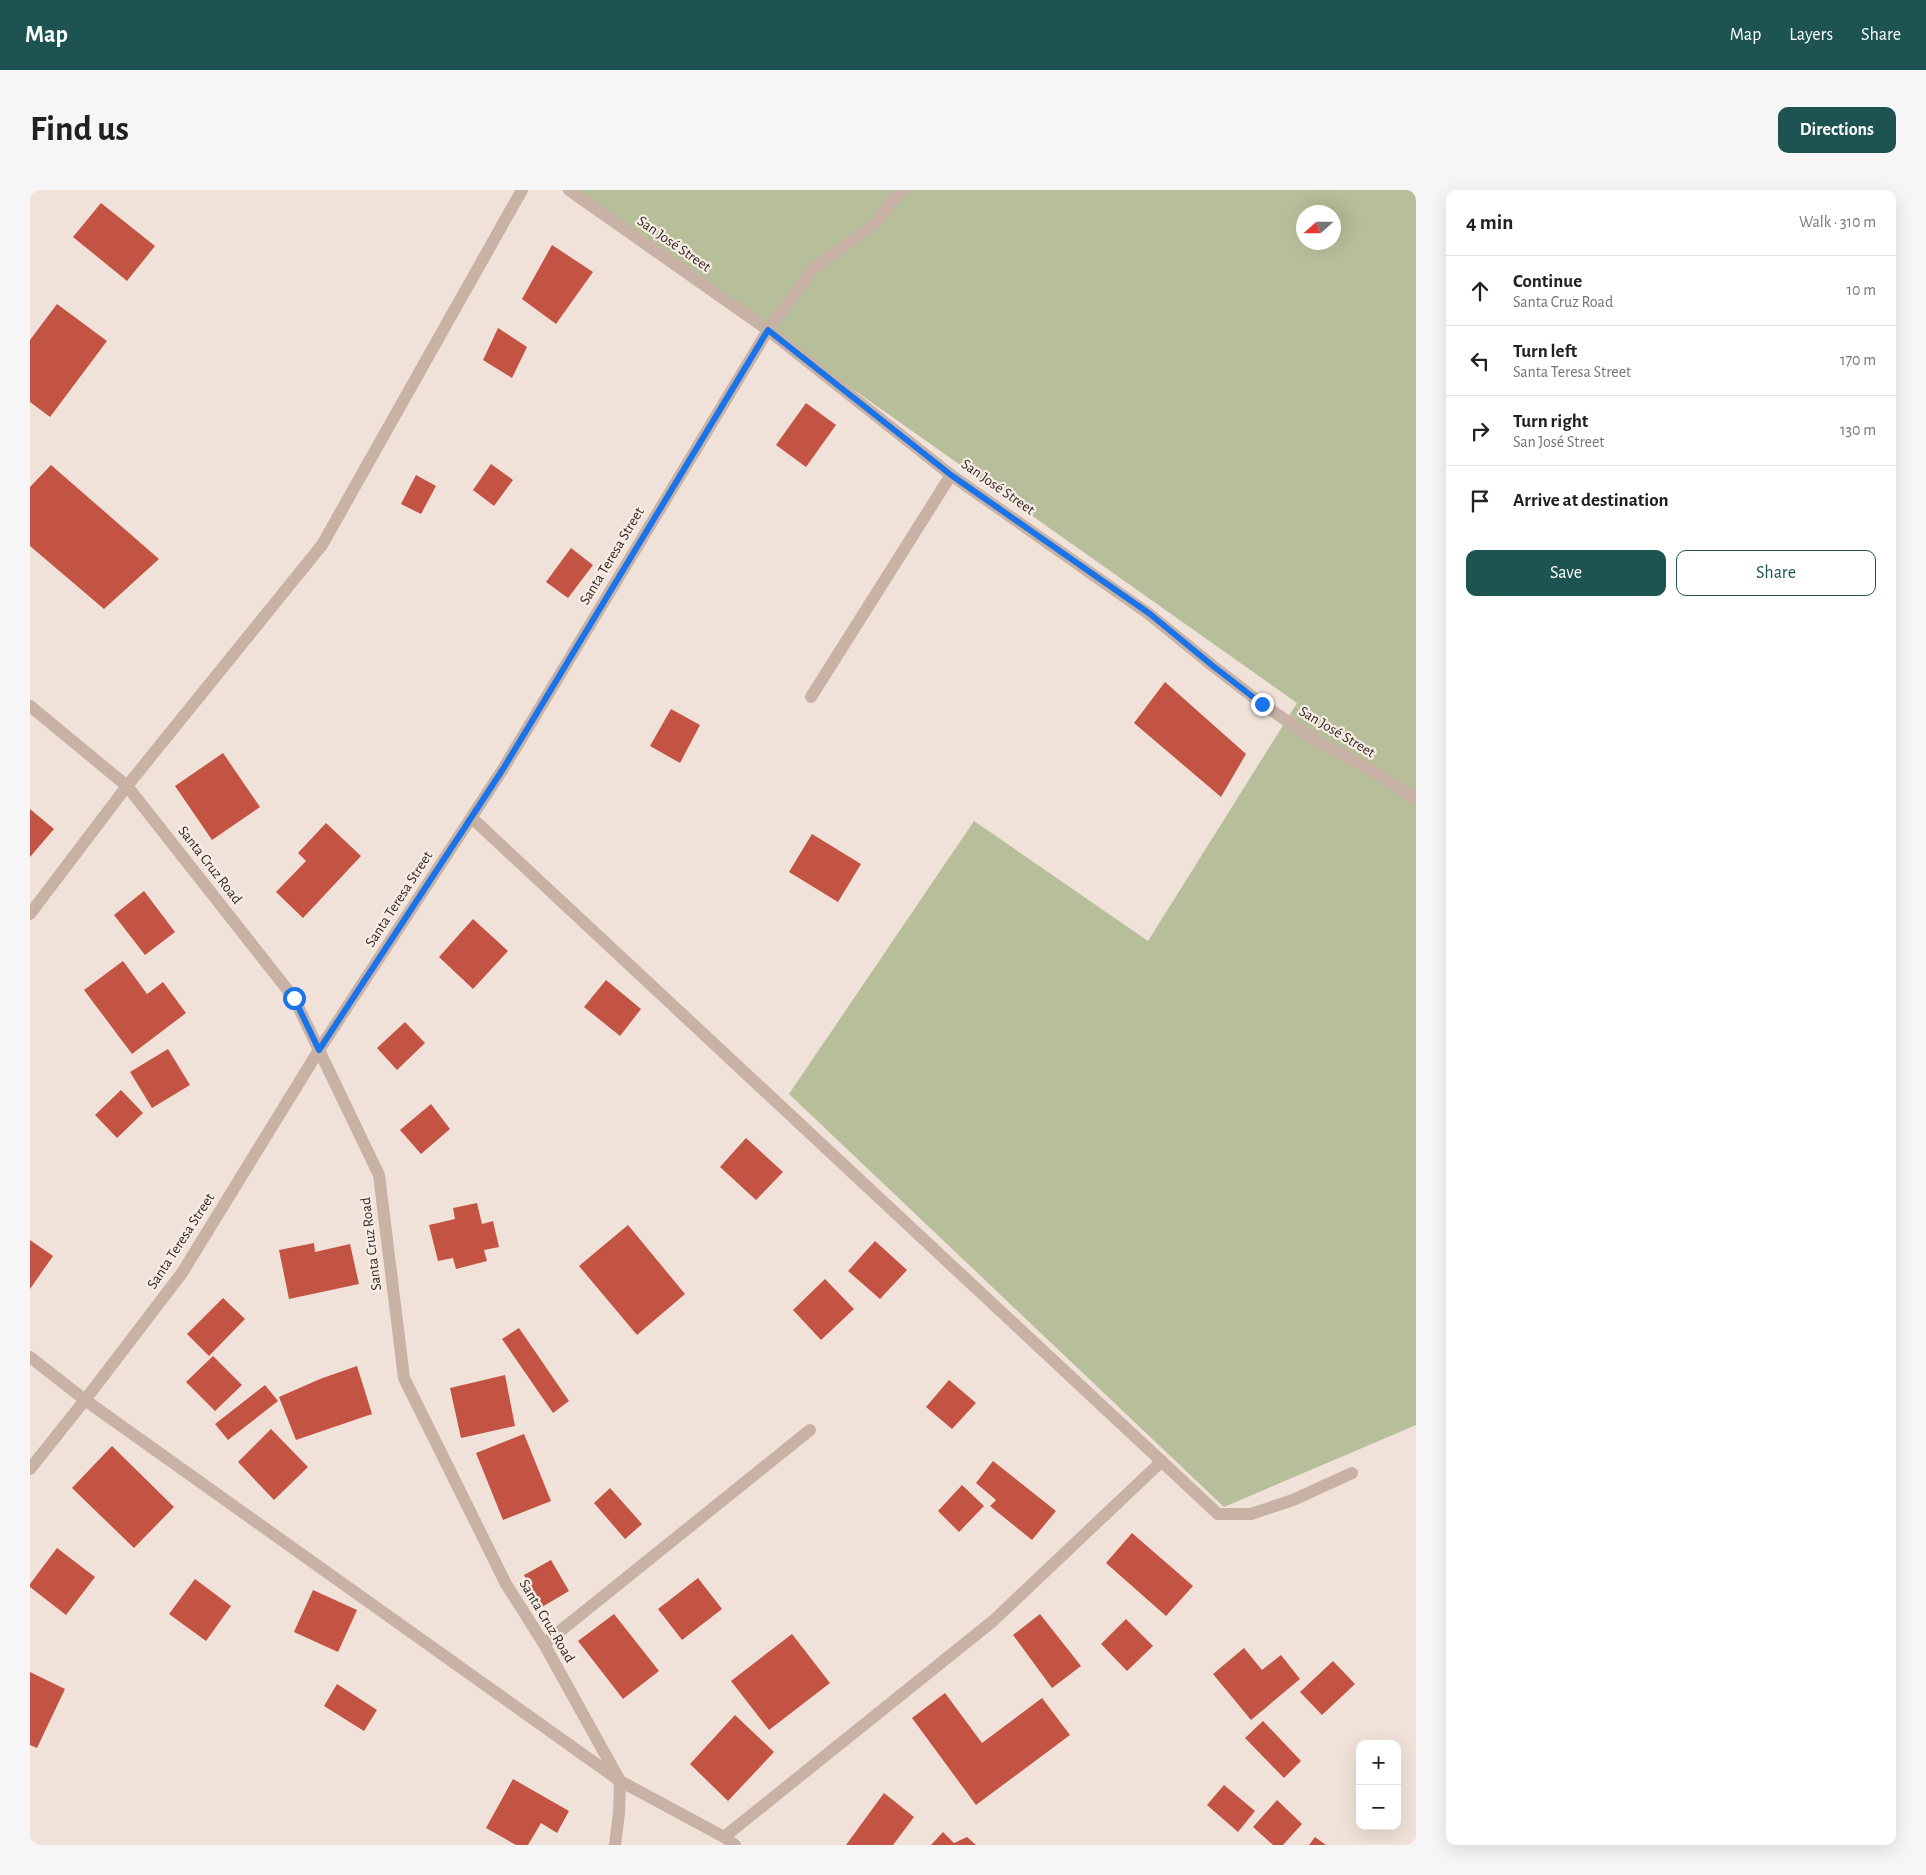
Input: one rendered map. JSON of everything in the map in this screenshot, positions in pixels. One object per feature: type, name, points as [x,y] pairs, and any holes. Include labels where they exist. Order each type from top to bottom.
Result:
[{"type":"street","points":[[30,914],[128,786],[322,545],[522,190]]},
{"type":"street","name":"San José Street","points":[[569,190],[768,330],[951,475],[1150,614],[1262,704],[1314,740],[1367,768],[1416,799]]},
{"type":"street","name":"Santa Teresa Street","points":[[30,1469],[86,1400],[182,1273],[319,1050],[472,818],[768,330],[814,268],[876,222],[899,192],[903,190]]},
{"type":"street","points":[[811,697],[951,475]]},
{"type":"street","name":"Santa Cruz Road","points":[[30,706],[128,786],[294,998],[379,1175],[404,1378],[506,1584],[544,1644],[620,1781]]},
{"type":"street","points":[[472,818],[1218,1514],[1252,1514],[1293,1500],[1352,1473]]},
{"type":"street","points":[[30,1357],[86,1400],[620,1781],[724,1837],[735,1845]]},
{"type":"street","points":[[544,1644],[810,1430]]},
{"type":"street","points":[[724,1837],[993,1621],[1162,1461]]},
{"type":"street","points":[[615,1845],[620,1781]]},
{"type":"green space","points":[[571,190],[1416,190],[1416,1425],[1224,1507],[789,1094],[974,821],[1148,941],[1297,703]]},
{"type":"building","points":[[101,203],[155,246],[127,281],[73,237]]},
{"type":"building","points":[[552,245],[593,272],[556,324],[522,299]]},
{"type":"building","points":[[57,304],[107,341],[50,417],[30,402],[30,340]]},
{"type":"building","points":[[498,328],[527,347],[512,378],[483,360]]},
{"type":"building","points":[[806,403],[836,425],[806,467],[776,445]]},
{"type":"building","points":[[491,464],[513,480],[494,506],[473,490]]},
{"type":"building","points":[[51,465],[159,559],[104,609],[30,546],[30,487]]},
{"type":"building","points":[[416,475],[436,486],[421,514],[401,504]]},
{"type":"building","points":[[571,548],[593,565],[568,598],[546,582]]},
{"type":"building","points":[[1165,682],[1246,754],[1221,797],[1134,723]]},
{"type":"building","points":[[671,709],[700,725],[680,763],[650,746]]},
{"type":"building","points":[[223,753],[260,807],[212,840],[175,786]]},
{"type":"building","points":[[30,809],[54,829],[30,857]]},
{"type":"building","points":[[326,823],[361,856],[303,918],[276,892],[306,861],[298,853]]},
{"type":"building","points":[[812,834],[861,864],[838,902],[789,872]]},
{"type":"building","points":[[144,891],[175,932],[145,955],[114,915]]},
{"type":"building","points":[[473,919],[508,951],[473,989],[439,957]]},
{"type":"building","points":[[123,961],[147,994],[163,982],[186,1013],[132,1054],[84,990]]},
{"type":"building","points":[[606,980],[641,1009],[620,1036],[584,1007]]},
{"type":"building","points":[[405,1022],[425,1043],[397,1070],[377,1048]]},
{"type":"building","points":[[168,1049],[190,1085],[152,1108],[130,1072]]},
{"type":"building","points":[[121,1090],[143,1113],[117,1138],[95,1115]]},
{"type":"building","points":[[431,1104],[450,1129],[421,1154],[400,1130]]},
{"type":"building","points":[[746,1138],[783,1172],[756,1200],[720,1167]]},
{"type":"building","points":[[477,1203],[482,1224],[493,1221],[499,1247],[484,1250],[487,1261],[456,1269],[453,1258],[438,1261],[429,1225],[455,1219],[453,1208]]},
{"type":"building","points":[[628,1225],[685,1294],[637,1335],[579,1266]]},
{"type":"building","points":[[30,1240],[53,1256],[30,1289]]},
{"type":"building","points":[[875,1241],[907,1270],[880,1299],[848,1271]]},
{"type":"building","points":[[314,1243],[315,1252],[350,1244],[359,1284],[289,1299],[279,1250]]},
{"type":"building","points":[[825,1279],[854,1309],[821,1340],[793,1310]]},
{"type":"building","points":[[223,1298],[245,1319],[209,1356],[187,1334]]},
{"type":"building","points":[[519,1328],[569,1401],[553,1413],[502,1339]]},
{"type":"building","points":[[213,1356],[242,1385],[215,1411],[186,1382]]},
{"type":"building","points":[[357,1366],[372,1414],[296,1440],[279,1397],[320,1379]]},
{"type":"building","points":[[505,1375],[515,1426],[461,1438],[450,1388]]},
{"type":"building","points":[[949,1380],[976,1403],[952,1429],[926,1407]]},
{"type":"building","points":[[265,1385],[278,1401],[228,1440],[215,1424]]},
{"type":"building","points":[[271,1429],[308,1467],[274,1500],[238,1462]]},
{"type":"building","points":[[524,1434],[551,1501],[503,1520],[476,1453]]},
{"type":"building","points":[[112,1446],[174,1507],[134,1548],[72,1488]]},
{"type":"building","points":[[993,1461],[1056,1511],[1032,1540],[990,1506],[996,1500],[976,1483]]},
{"type":"building","points":[[962,1485],[984,1506],[959,1532],[938,1511]]},
{"type":"building","points":[[610,1488],[642,1524],[625,1539],[594,1503]]},
{"type":"building","points":[[1132,1533],[1193,1586],[1166,1616],[1106,1563]]},
{"type":"building","points":[[57,1548],[95,1577],[66,1615],[30,1587],[30,1584]]},
{"type":"building","points":[[551,1560],[569,1591],[542,1607],[524,1575]]},
{"type":"building","points":[[698,1578],[722,1609],[682,1640],[658,1609]]},
{"type":"building","points":[[195,1579],[231,1606],[206,1641],[169,1614]]},
{"type":"building","points":[[313,1590],[357,1610],[338,1652],[294,1632]]},
{"type":"building","points":[[614,1614],[659,1671],[623,1699],[578,1641]]},
{"type":"building","points":[[1040,1614],[1081,1666],[1052,1688],[1013,1635]]},
{"type":"building","points":[[1126,1619],[1153,1646],[1127,1671],[1101,1644]]},
{"type":"building","points":[[792,1634],[830,1683],[769,1730],[731,1681]]},
{"type":"building","points":[[1244,1648],[1262,1670],[1281,1655],[1300,1679],[1251,1720],[1213,1674]]},
{"type":"building","points":[[1333,1661],[1355,1684],[1322,1715],[1300,1692]]},
{"type":"building","points":[[30,1672],[65,1689],[37,1748],[30,1745]]},
{"type":"building","points":[[337,1684],[377,1710],[364,1731],[324,1706]]},
{"type":"building","points":[[945,1693],[982,1743],[1042,1698],[1070,1735],[976,1805],[912,1718]]},
{"type":"building","points":[[735,1715],[774,1752],[728,1801],[690,1764]]},
{"type":"building","points":[[1263,1721],[1301,1761],[1284,1778],[1245,1738]]},
{"type":"building","points":[[513,1779],[569,1811],[557,1833],[541,1823],[528,1845],[516,1845],[486,1828]]},
{"type":"building","points":[[1224,1785],[1255,1811],[1238,1832],[1207,1805]]},
{"type":"building","points":[[884,1793],[914,1817],[893,1845],[846,1845]]},
{"type":"building","points":[[1277,1800],[1302,1824],[1283,1845],[1273,1845],[1253,1827]]},
{"type":"building","points":[[943,1832],[954,1843],[967,1837],[976,1845],[931,1845]]},
{"type":"building","points":[[1315,1837],[1326,1845],[1309,1845]]},
{"type":"route","points":[[294,998],[319,1050],[503,769],[768,330],[951,475],[1150,614],[1262,704]]}]
